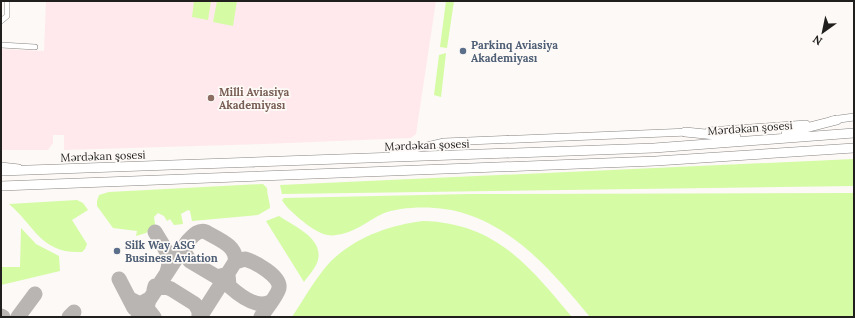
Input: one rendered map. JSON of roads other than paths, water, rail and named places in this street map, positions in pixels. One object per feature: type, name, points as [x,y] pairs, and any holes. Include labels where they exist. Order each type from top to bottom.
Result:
[{"type":"highway","points":[[685,132],[763,139],[837,120]]},
{"type":"highway","name":"Mərdəkan şosesi","points":[[1,171],[654,148],[854,132]]},
{"type":"highway","points":[[1,186],[656,162],[854,148]]},
{"type":"street","points":[[1,21],[7,16],[6,1]]},
{"type":"street","points":[[1,45],[35,46]]},
{"type":"street","points":[[354,159],[396,154],[425,145],[444,142],[775,128],[854,117]]},
{"type":"street","points":[[1,165],[46,170]]},
{"type":"place","name":"Parkinq Aviasiya Akademiyası","points":[[463,51]]},
{"type":"place","name":"Milli Aviasiya Akademiyası","points":[[211,98]]},
{"type":"place","name":"Silk Way ASG Business Aviation","points":[[117,251]]}]
